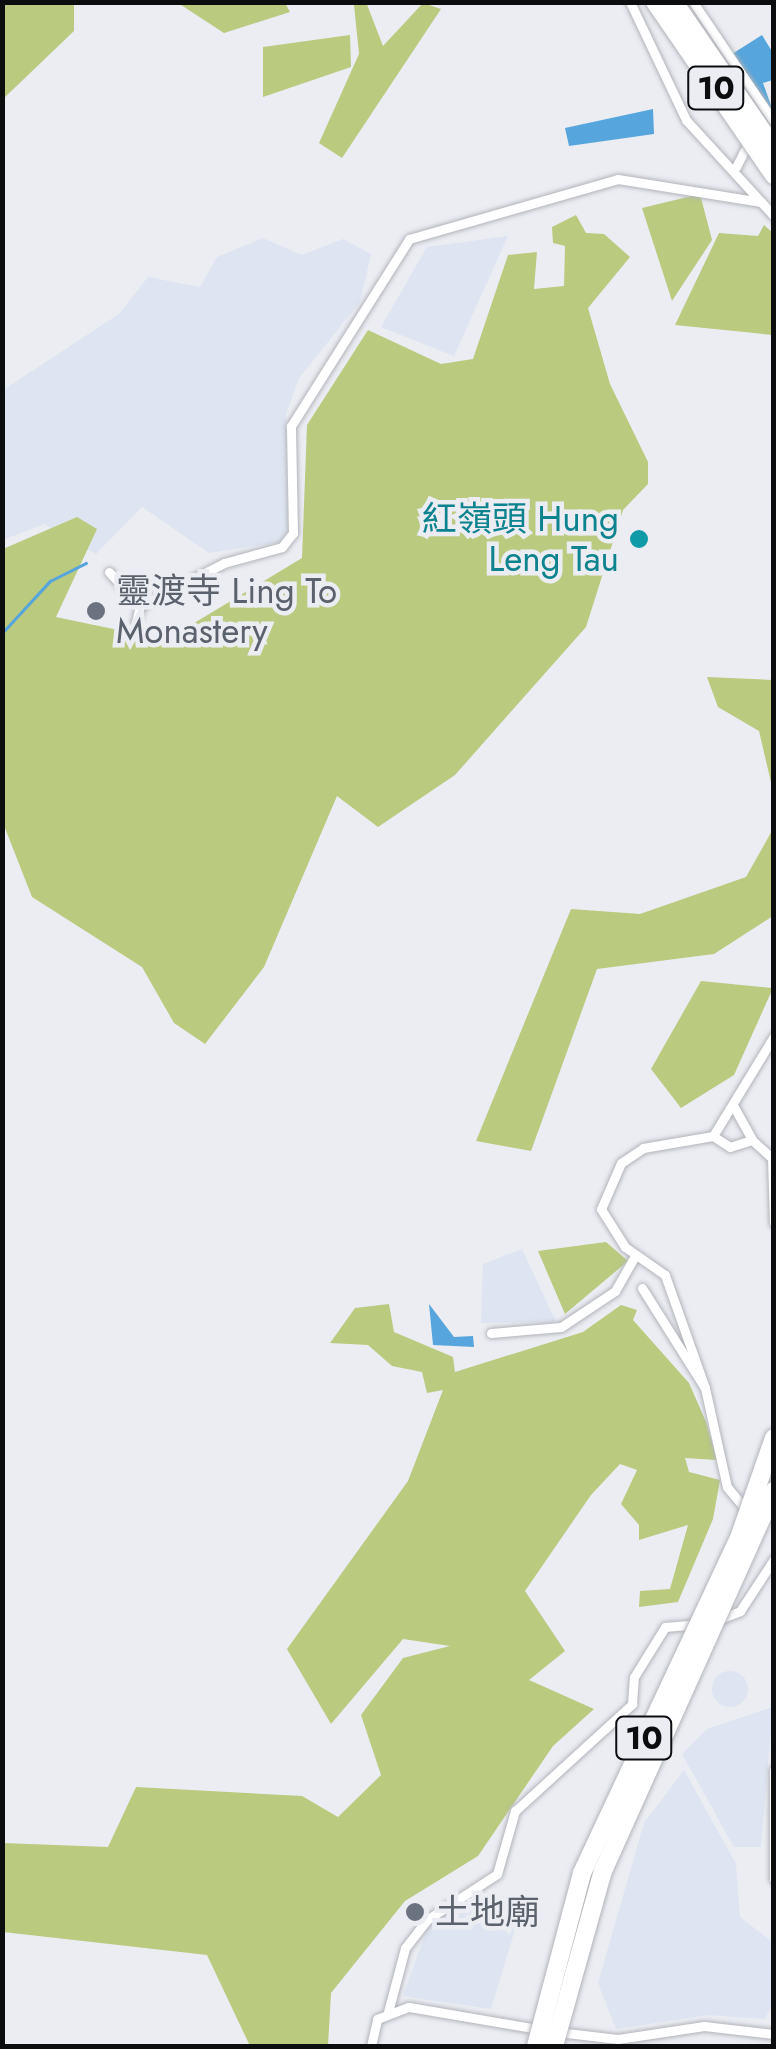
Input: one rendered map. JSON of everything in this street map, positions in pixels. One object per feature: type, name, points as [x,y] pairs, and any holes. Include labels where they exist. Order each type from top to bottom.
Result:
[{"type":"highway","name":"10","points":[[655,2],[774,175]]},
{"type":"highway","name":"10","points":[[674,2],[774,148]]},
{"type":"highway","name":"10","points":[[536,2046],[588,1858],[740,1535],[774,1438]]},
{"type":"highway","name":"10","points":[[554,2046],[603,1871],[774,1491]]},
{"type":"street","points":[[630,2],[686,120],[736,167],[774,216]]},
{"type":"street","points":[[692,2],[774,125],[740,147],[736,167]]},
{"type":"street","points":[[135,627],[140,606],[224,563],[282,547],[293,533],[291,426],[409,240],[618,178],[761,202]]},
{"type":"street","points":[[109,572],[140,606]]},
{"type":"street","points":[[713,1136],[774,1036]]},
{"type":"street","points":[[734,1107],[752,1140],[772,1158],[774,1223]]},
{"type":"street","points":[[752,1140],[730,1147],[713,1136],[643,1148],[603,1189],[601,1209],[636,1256],[665,1275],[705,1388],[734,1506],[774,1524]]},
{"type":"street","points":[[491,1333],[561,1327],[614,1291],[636,1256]]},
{"type":"street","points":[[642,1288],[705,1388]]},
{"type":"street","points":[[371,2046],[371,2029],[388,2012],[405,1948],[446,1901],[497,1874],[514,1812],[632,1704],[634,1677],[665,1627],[740,1611],[774,1558]]},
{"type":"street","points":[[774,1770],[774,1879]]},
{"type":"street","points":[[388,2012],[430,2005],[606,2039],[704,2026],[774,2034]]},
{"type":"shaded area","points":[[508,236],[454,356],[381,327],[427,247]]},
{"type":"shaded area","points":[[263,238],[302,255],[343,239],[371,254],[360,302],[299,378],[286,414],[288,528],[280,542],[209,553],[142,507],[96,554],[44,524],[3,540],[3,390],[119,314],[148,277],[200,287],[217,257]]},
{"type":"shaded area","points":[[522,1249],[556,1322],[481,1323],[483,1264]]},
{"type":"shaded area","points":[[730,1671],[743,1676],[748,1689],[743,1702],[730,1707],[717,1702],[712,1689],[717,1676]]},
{"type":"shaded area","points":[[773,1707],[761,1847],[734,1847],[682,1754],[707,1729]]},
{"type":"shaded area","points":[[684,1770],[736,1864],[740,1917],[771,1941],[773,2003],[765,2019],[708,2015],[616,2029],[598,1983],[644,1823]]},
{"type":"shaded area","points":[[527,1890],[491,2009],[403,1996],[427,1929],[450,1908]]},
{"type":"green space","points":[[3,2],[74,3],[74,31],[3,99]]},
{"type":"green space","points":[[366,2],[383,46],[423,3],[441,9],[342,158],[319,143],[359,54],[354,5]]},
{"type":"green space","points":[[178,3],[285,3],[290,12],[224,33]]},
{"type":"green space","points":[[350,35],[351,67],[263,97],[263,47]]},
{"type":"green space","points":[[700,194],[712,240],[672,301],[642,208]]},
{"type":"green space","points":[[576,215],[586,233],[604,234],[630,257],[588,308],[610,384],[648,462],[648,484],[623,510],[586,627],[455,775],[378,827],[337,796],[264,967],[205,1044],[174,1023],[142,967],[32,897],[3,823],[3,549],[77,517],[97,529],[56,617],[166,640],[302,558],[307,425],[368,330],[441,364],[473,359],[508,255],[537,252],[534,289],[564,286],[565,246],[553,243],[552,227]]},
{"type":"green space","points":[[764,225],[773,233],[773,335],[675,325],[719,233],[758,236]]},
{"type":"green space","points":[[707,677],[773,680],[773,791],[759,731],[718,707]]},
{"type":"green space","points":[[773,829],[773,916],[714,954],[597,969],[531,1151],[476,1141],[571,909],[640,914],[746,877]]},
{"type":"green space","points":[[701,981],[773,988],[734,1075],[681,1108],[651,1069]]},
{"type":"green space","points":[[606,1242],[628,1261],[565,1314],[538,1251]]},
{"type":"green space","points":[[389,1304],[394,1332],[453,1357],[455,1372],[583,1332],[621,1305],[637,1310],[633,1320],[689,1383],[706,1422],[717,1460],[685,1458],[689,1472],[720,1480],[713,1519],[678,1602],[639,1607],[640,1591],[670,1589],[688,1525],[639,1540],[639,1525],[621,1504],[637,1470],[620,1464],[591,1495],[525,1591],[565,1651],[529,1680],[594,1709],[553,1746],[478,1856],[405,1901],[331,1993],[328,2046],[250,2046],[207,1955],[3,1932],[3,1843],[108,1847],[136,1787],[302,1796],[338,1817],[381,1775],[361,1715],[403,1658],[450,1646],[403,1639],[331,1724],[287,1649],[408,1481],[443,1390],[427,1393],[422,1372],[392,1366],[368,1345],[330,1343],[355,1308]]},
{"type":"water","points":[[762,35],[773,53],[773,80],[763,83],[773,111],[732,54]]},
{"type":"water","points":[[653,109],[654,134],[569,146],[565,128]]},
{"type":"water","points":[[429,1304],[454,1337],[473,1336],[474,1347],[433,1345]]},
{"type":"waterway","points":[[2,633],[50,581],[86,563]]},
{"type":"place","name":"紅嶺頭 Hung Leng Tau","points":[[639,539]]},
{"type":"place","name":"靈渡寺 Ling To Monastery","points":[[96,611]]},
{"type":"place","name":"土地廟","points":[[415,1912]]}]
